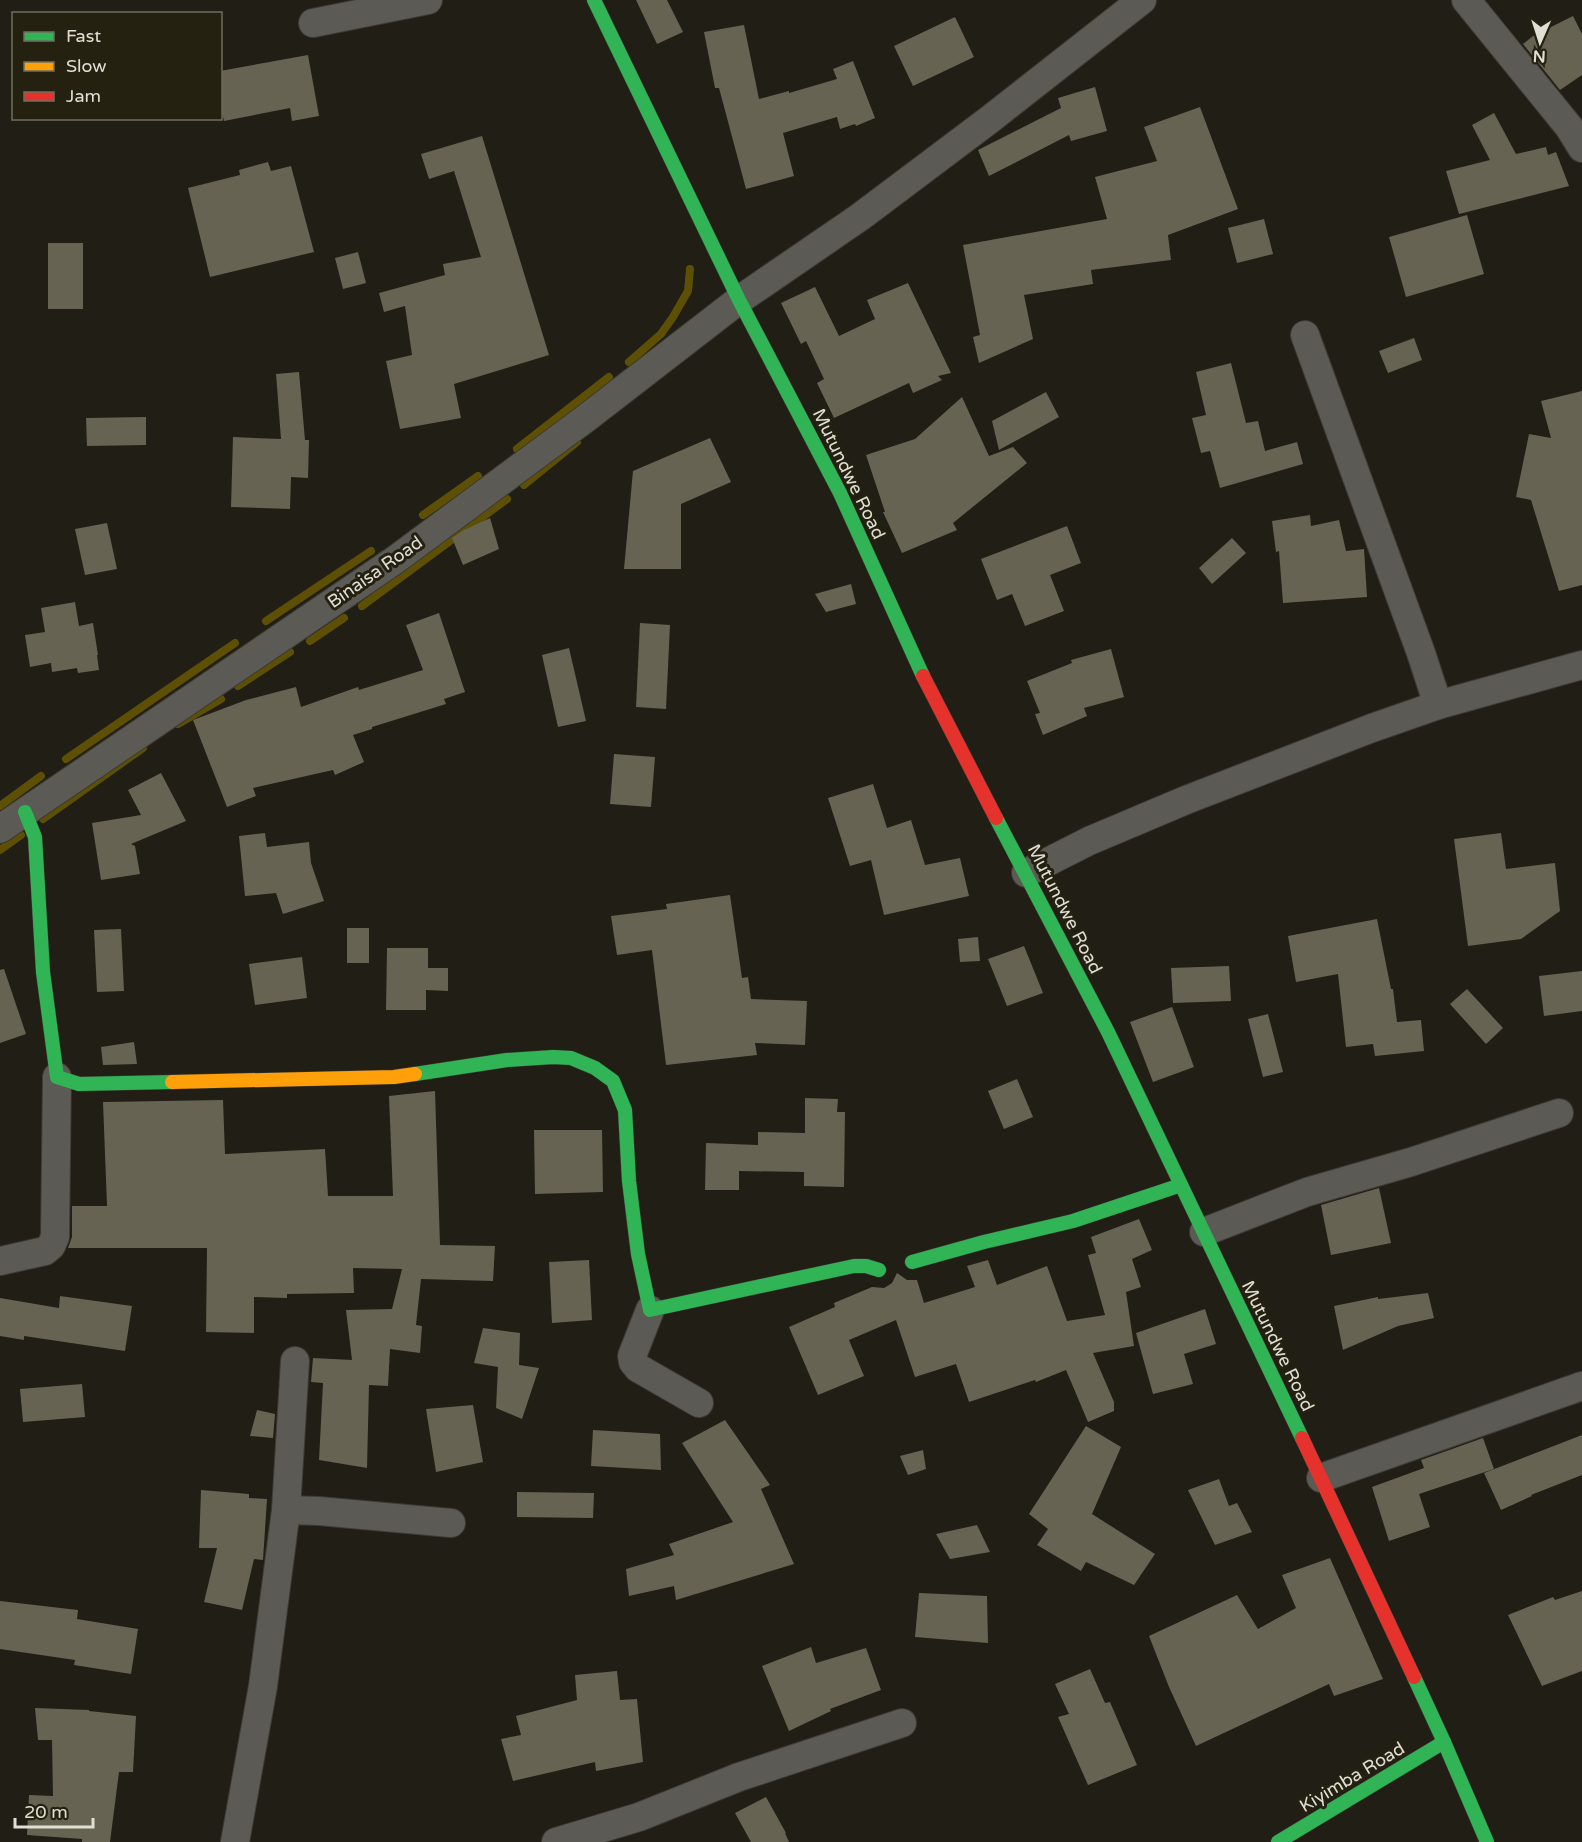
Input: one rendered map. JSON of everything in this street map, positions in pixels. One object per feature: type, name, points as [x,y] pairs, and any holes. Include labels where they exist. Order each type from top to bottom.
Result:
[{"type":"main road","name":"Mutundwe Road","points":[[594,0],[739,300],[840,493],[928,688],[1108,1032],[1321,1478],[1444,1742],[1487,1842]]},
{"type":"main road","points":[[25,812],[34,837],[43,972],[57,1077],[80,1084],[394,1077],[457,1070],[507,1060],[571,1058],[595,1068],[613,1081],[626,1110],[629,1181],[638,1254],[650,1310],[854,1266],[866,1266],[879,1270]]},
{"type":"main road","points":[[912,1262],[1073,1221],[1181,1185]]},
{"type":"main road","name":"Kiyimba Road","points":[[1278,1842],[1444,1742]]},
{"type":"street","points":[[312,23],[428,0]]},
{"type":"street","name":"Binaisa Road","points":[[0,829],[395,560],[585,419],[739,300],[879,203],[1142,0]]},
{"type":"street","points":[[1466,0],[1569,127],[1582,148]]},
{"type":"street","points":[[1305,335],[1402,599],[1438,705]]},
{"type":"street","points":[[1026,873],[1089,841],[1186,800],[1350,736],[1438,705],[1582,665]]},
{"type":"street","points":[[0,1261],[45,1251],[51,1246],[55,1237],[57,1077]]},
{"type":"street","points":[[1204,1232],[1307,1192],[1411,1162],[1559,1113]]},
{"type":"street","points":[[650,1310],[632,1356],[633,1362],[638,1368],[699,1403]]},
{"type":"street","points":[[235,1842],[263,1686],[286,1510],[295,1361]]},
{"type":"street","points":[[1321,1478],[1582,1386]]},
{"type":"street","points":[[286,1510],[451,1523]]},
{"type":"street","points":[[556,1842],[639,1817],[739,1777],[902,1723]]},
{"type":"building","points":[[636,0],[667,0],[683,32],[657,44]]},
{"type":"building","points":[[1573,16],[1582,34],[1582,75],[1560,90],[1523,44],[1533,36]]},
{"type":"building","points":[[955,17],[974,57],[913,86],[894,46]]},
{"type":"building","points":[[744,25],[759,99],[837,79],[833,69],[853,61],[875,118],[856,126],[855,124],[840,129],[837,117],[783,133],[794,176],[746,189],[719,88],[715,88],[704,32]]},
{"type":"building","points":[[308,55],[319,116],[292,121],[290,108],[224,121],[222,71]]},
{"type":"building","points":[[1095,87],[1107,131],[1071,141],[1069,135],[989,176],[978,150],[1061,108],[1058,98]]},
{"type":"building","points":[[1200,107],[1238,209],[1168,235],[1171,260],[1091,270],[1093,284],[1024,295],[1033,339],[979,363],[973,337],[980,335],[963,245],[1107,219],[1095,177],[1157,161],[1144,127]]},
{"type":"building","points":[[1494,113],[1516,154],[1546,147],[1548,155],[1556,152],[1569,186],[1459,214],[1446,171],[1490,160],[1472,125]]},
{"type":"building","points":[[482,136],[549,355],[454,384],[461,418],[400,429],[386,361],[412,355],[405,306],[384,312],[379,293],[445,275],[443,264],[481,257],[454,171],[429,179],[421,154]]},
{"type":"building","points":[[268,162],[271,171],[291,166],[314,252],[210,277],[188,188],[240,175],[239,170]]},
{"type":"building","points":[[1467,215],[1484,274],[1406,297],[1389,237]]},
{"type":"building","points":[[1264,219],[1273,254],[1237,263],[1228,228]]},
{"type":"building","points":[[48,243],[83,243],[83,309],[48,309]]},
{"type":"building","points":[[358,252],[366,283],[343,289],[335,258]]},
{"type":"building","points":[[908,283],[951,373],[938,376],[942,380],[913,393],[909,383],[834,418],[817,383],[824,379],[806,341],[801,344],[781,303],[815,287],[839,336],[875,319],[867,300]]},
{"type":"building","points":[[1414,338],[1422,360],[1388,373],[1379,351]]},
{"type":"building","points":[[1231,363],[1246,423],[1258,421],[1265,451],[1297,442],[1303,464],[1220,488],[1210,451],[1201,453],[1192,418],[1206,415],[1196,372]]},
{"type":"building","points":[[299,372],[305,440],[309,440],[308,478],[291,477],[290,509],[231,507],[233,437],[281,439],[276,374]]},
{"type":"building","points":[[1582,391],[1582,585],[1559,591],[1531,500],[1516,497],[1529,434],[1551,438],[1541,401]]},
{"type":"building","points":[[1046,392],[1059,417],[999,450],[992,421]]},
{"type":"building","points":[[962,397],[989,456],[1013,447],[1027,463],[953,523],[957,530],[902,553],[883,512],[885,512],[866,455],[915,439]]},
{"type":"building","points":[[146,417],[146,445],[87,446],[86,418]]},
{"type":"building","points":[[710,438],[731,482],[681,504],[681,569],[624,569],[633,471]]},
{"type":"building","points":[[1310,515],[1311,526],[1339,520],[1346,551],[1364,549],[1367,597],[1283,603],[1279,551],[1276,552],[1272,521]]},
{"type":"building","points":[[490,518],[499,549],[463,565],[452,538]]},
{"type":"building","points":[[107,523],[117,569],[85,575],[75,529]]},
{"type":"building","points":[[1067,526],[1081,563],[1050,575],[1064,611],[1025,626],[1012,594],[997,600],[981,559]]},
{"type":"building","points":[[1232,538],[1246,553],[1212,584],[1199,568]]},
{"type":"building","points":[[851,584],[856,604],[826,612],[815,594]]},
{"type":"building","points":[[75,602],[79,626],[93,623],[99,670],[78,673],[77,668],[52,672],[51,663],[30,667],[25,635],[45,632],[41,608]]},
{"type":"building","points":[[439,613],[465,692],[444,699],[446,704],[353,735],[364,762],[335,775],[333,770],[253,788],[256,796],[227,807],[193,720],[246,700],[296,687],[301,707],[358,687],[359,690],[423,670],[406,625]]},
{"type":"building","points":[[640,623],[670,625],[666,709],[636,707]]},
{"type":"building","points":[[569,648],[586,721],[558,727],[542,655]]},
{"type":"building","points":[[1111,649],[1124,697],[1084,708],[1087,716],[1043,735],[1035,714],[1040,713],[1027,681],[1072,663],[1071,660]]},
{"type":"building","points":[[614,754],[655,757],[651,807],[610,804]]},
{"type":"building","points":[[161,773],[186,821],[131,844],[135,846],[140,874],[101,880],[92,823],[141,815],[128,790]]},
{"type":"building","points":[[873,784],[887,828],[911,820],[925,865],[960,858],[969,896],[884,915],[871,860],[850,866],[828,798]]},
{"type":"building","points":[[265,833],[267,847],[309,842],[311,863],[324,901],[283,914],[276,893],[245,896],[239,836]]},
{"type":"building","points":[[1501,833],[1506,869],[1555,863],[1560,911],[1521,939],[1468,946],[1454,839]]},
{"type":"building","points":[[730,895],[742,978],[748,977],[751,999],[807,1001],[805,1045],[755,1043],[757,1055],[666,1065],[652,950],[617,955],[611,916],[667,909],[666,904]]},
{"type":"building","points":[[1377,919],[1391,989],[1393,989],[1397,1022],[1421,1020],[1424,1051],[1375,1056],[1373,1044],[1346,1047],[1338,974],[1296,982],[1288,936]]},
{"type":"building","points":[[347,928],[369,928],[369,963],[347,963]]},
{"type":"building","points":[[121,929],[124,991],[97,992],[94,930]]},
{"type":"building","points":[[978,937],[980,961],[960,962],[958,939]]},
{"type":"building","points":[[1024,946],[1043,993],[1007,1006],[988,959]]},
{"type":"building","points":[[387,948],[428,948],[428,968],[448,968],[448,991],[426,990],[426,1010],[386,1010]]},
{"type":"building","points":[[302,957],[307,998],[255,1005],[249,964]]},
{"type":"building","points":[[1229,966],[1231,1001],[1173,1003],[1171,968]]},
{"type":"building","points":[[4,969],[26,1034],[0,1043],[0,970]]},
{"type":"building","points":[[1582,971],[1582,1011],[1544,1016],[1539,976]]},
{"type":"building","points":[[1467,989],[1503,1028],[1486,1044],[1450,1004]]},
{"type":"building","points":[[1172,1007],[1194,1067],[1153,1082],[1130,1022]]},
{"type":"building","points":[[1268,1014],[1283,1072],[1263,1077],[1248,1019]]},
{"type":"building","points":[[134,1042],[137,1064],[103,1065],[101,1047]]},
{"type":"building","points":[[1017,1079],[1033,1117],[1004,1129],[988,1091]]},
{"type":"building","points":[[435,1091],[440,1245],[495,1246],[493,1281],[421,1279],[416,1325],[422,1326],[420,1353],[390,1349],[388,1386],[369,1385],[367,1468],[319,1460],[323,1383],[311,1382],[313,1358],[352,1360],[346,1310],[392,1309],[402,1269],[353,1268],[354,1293],[287,1294],[287,1298],[254,1297],[254,1333],[206,1332],[207,1248],[68,1248],[72,1237],[72,1206],[107,1206],[103,1102],[223,1100],[225,1154],[325,1149],[328,1196],[393,1196],[389,1096]]},
{"type":"building","points":[[805,1098],[838,1099],[837,1112],[845,1112],[844,1187],[804,1186],[804,1172],[739,1171],[739,1190],[705,1190],[706,1143],[758,1145],[758,1132],[805,1133]]},
{"type":"building","points":[[534,1130],[602,1130],[603,1192],[535,1194]]},
{"type":"building","points":[[1379,1188],[1391,1243],[1331,1255],[1321,1205]]},
{"type":"building","points":[[1139,1219],[1152,1250],[1132,1259],[1141,1287],[1126,1292],[1134,1346],[1093,1353],[1114,1402],[1114,1411],[1088,1422],[1066,1370],[1036,1382],[1035,1380],[969,1402],[956,1364],[915,1377],[896,1320],[849,1340],[864,1376],[818,1395],[789,1327],[835,1307],[834,1303],[872,1287],[884,1288],[892,1283],[897,1273],[907,1280],[917,1280],[924,1303],[975,1287],[967,1266],[988,1260],[997,1285],[1047,1266],[1067,1321],[1105,1315],[1088,1255],[1096,1253],[1091,1237]]},
{"type":"building","points":[[589,1260],[592,1320],[552,1323],[549,1262]]},
{"type":"building","points":[[1428,1293],[1434,1318],[1398,1326],[1343,1350],[1334,1306],[1378,1297],[1378,1299]]},
{"type":"building","points":[[60,1296],[132,1306],[125,1351],[24,1336],[24,1340],[0,1336],[0,1298],[59,1308]]},
{"type":"building","points":[[1205,1309],[1216,1344],[1184,1354],[1193,1384],[1153,1394],[1136,1333]]},
{"type":"building","points":[[483,1328],[520,1333],[519,1365],[539,1368],[522,1419],[496,1408],[498,1367],[474,1363]]},
{"type":"building","points":[[82,1384],[85,1417],[23,1422],[20,1389]]},
{"type":"building","points":[[473,1405],[483,1462],[436,1472],[426,1409]]},
{"type":"building","points":[[257,1410],[275,1414],[273,1438],[250,1436]]},
{"type":"building","points":[[725,1420],[770,1485],[761,1489],[794,1564],[676,1600],[674,1586],[629,1596],[626,1569],[674,1555],[669,1544],[733,1522],[682,1443]]},
{"type":"building","points":[[1086,1426],[1121,1447],[1092,1514],[1155,1554],[1134,1585],[1086,1562],[1081,1571],[1037,1545],[1048,1529],[1029,1514]]},
{"type":"building","points":[[593,1430],[660,1434],[661,1470],[591,1466]]},
{"type":"building","points":[[1582,1435],[1582,1475],[1531,1495],[1501,1510],[1484,1473]]},
{"type":"building","points":[[1483,1438],[1494,1469],[1419,1494],[1430,1527],[1389,1541],[1372,1487],[1424,1468],[1421,1460]]},
{"type":"building","points":[[923,1450],[926,1469],[908,1475],[900,1456]]},
{"type":"building","points":[[1219,1479],[1229,1506],[1237,1503],[1252,1532],[1215,1545],[1188,1490]]},
{"type":"building","points":[[201,1490],[249,1494],[249,1498],[267,1499],[263,1560],[254,1559],[242,1610],[204,1602],[217,1548],[199,1548]]},
{"type":"building","points":[[517,1492],[594,1493],[593,1518],[517,1517]]},
{"type":"building","points":[[977,1525],[990,1552],[950,1559],[936,1534]]},
{"type":"building","points":[[1330,1558],[1383,1679],[1334,1696],[1329,1684],[1196,1746],[1149,1636],[1237,1595],[1258,1629],[1296,1608],[1282,1575]]},
{"type":"building","points":[[1582,1591],[1582,1671],[1542,1686],[1508,1615],[1553,1597],[1555,1600]]},
{"type":"building","points":[[919,1593],[987,1596],[988,1643],[915,1637]]},
{"type":"building","points":[[0,1601],[78,1610],[77,1619],[138,1629],[131,1674],[74,1665],[75,1660],[0,1649]]},
{"type":"building","points":[[811,1647],[816,1663],[866,1648],[881,1690],[830,1709],[831,1711],[789,1731],[762,1666]]},
{"type":"building","points":[[1090,1669],[1105,1703],[1110,1702],[1137,1765],[1088,1785],[1058,1717],[1069,1714],[1055,1684]]},
{"type":"building","points":[[617,1671],[620,1700],[637,1699],[643,1762],[596,1771],[595,1762],[513,1781],[501,1739],[521,1735],[516,1716],[577,1700],[575,1675]]},
{"type":"building","points":[[35,1708],[89,1710],[136,1716],[133,1772],[119,1772],[110,1842],[82,1842],[82,1839],[27,1835],[29,1795],[53,1796],[52,1740],[38,1740]]},
{"type":"building","points":[[766,1797],[789,1842],[751,1842],[735,1813]]},
{"type":"waterway","points":[[629,362],[661,334],[673,317],[688,291],[690,269]]},
{"type":"waterway","points":[[517,449],[609,377]]},
{"type":"waterway","points":[[524,485],[577,442]]},
{"type":"waterway","points":[[423,515],[478,476]]},
{"type":"waterway","points":[[362,606],[507,499]]},
{"type":"waterway","points":[[266,621],[371,551]]},
{"type":"waterway","points":[[310,641],[344,618]]},
{"type":"waterway","points":[[66,759],[235,643]]},
{"type":"waterway","points":[[238,686],[290,652]]},
{"type":"waterway","points":[[178,724],[221,699]]},
{"type":"waterway","points":[[43,819],[143,748]]},
{"type":"waterway","points":[[0,806],[41,776]]},
{"type":"waterway","points":[[0,850],[21,835]]},
{"type":"traffic: fast","points":[[594,0],[739,300],[840,493],[923,676]]},
{"type":"traffic: fast","points":[[25,812],[35,837],[43,972],[57,1077],[79,1084],[172,1082]]},
{"type":"traffic: fast","points":[[996,818],[1108,1032],[1302,1438]]},
{"type":"traffic: fast","points":[[415,1074],[507,1060],[553,1057],[571,1058],[595,1068],[613,1081],[625,1110],[629,1181],[638,1254],[650,1310],[854,1266],[866,1266],[879,1270]]},
{"type":"traffic: fast","points":[[912,1262],[1073,1221],[1181,1185]]},
{"type":"traffic: fast","points":[[1414,1677],[1487,1842]]},
{"type":"traffic: fast","points":[[1278,1842],[1444,1742]]},
{"type":"traffic: slow","points":[[172,1082],[394,1077],[415,1074]]},
{"type":"traffic: jam","points":[[923,676],[996,818]]},
{"type":"traffic: jam","points":[[1302,1438],[1414,1677]]}]
